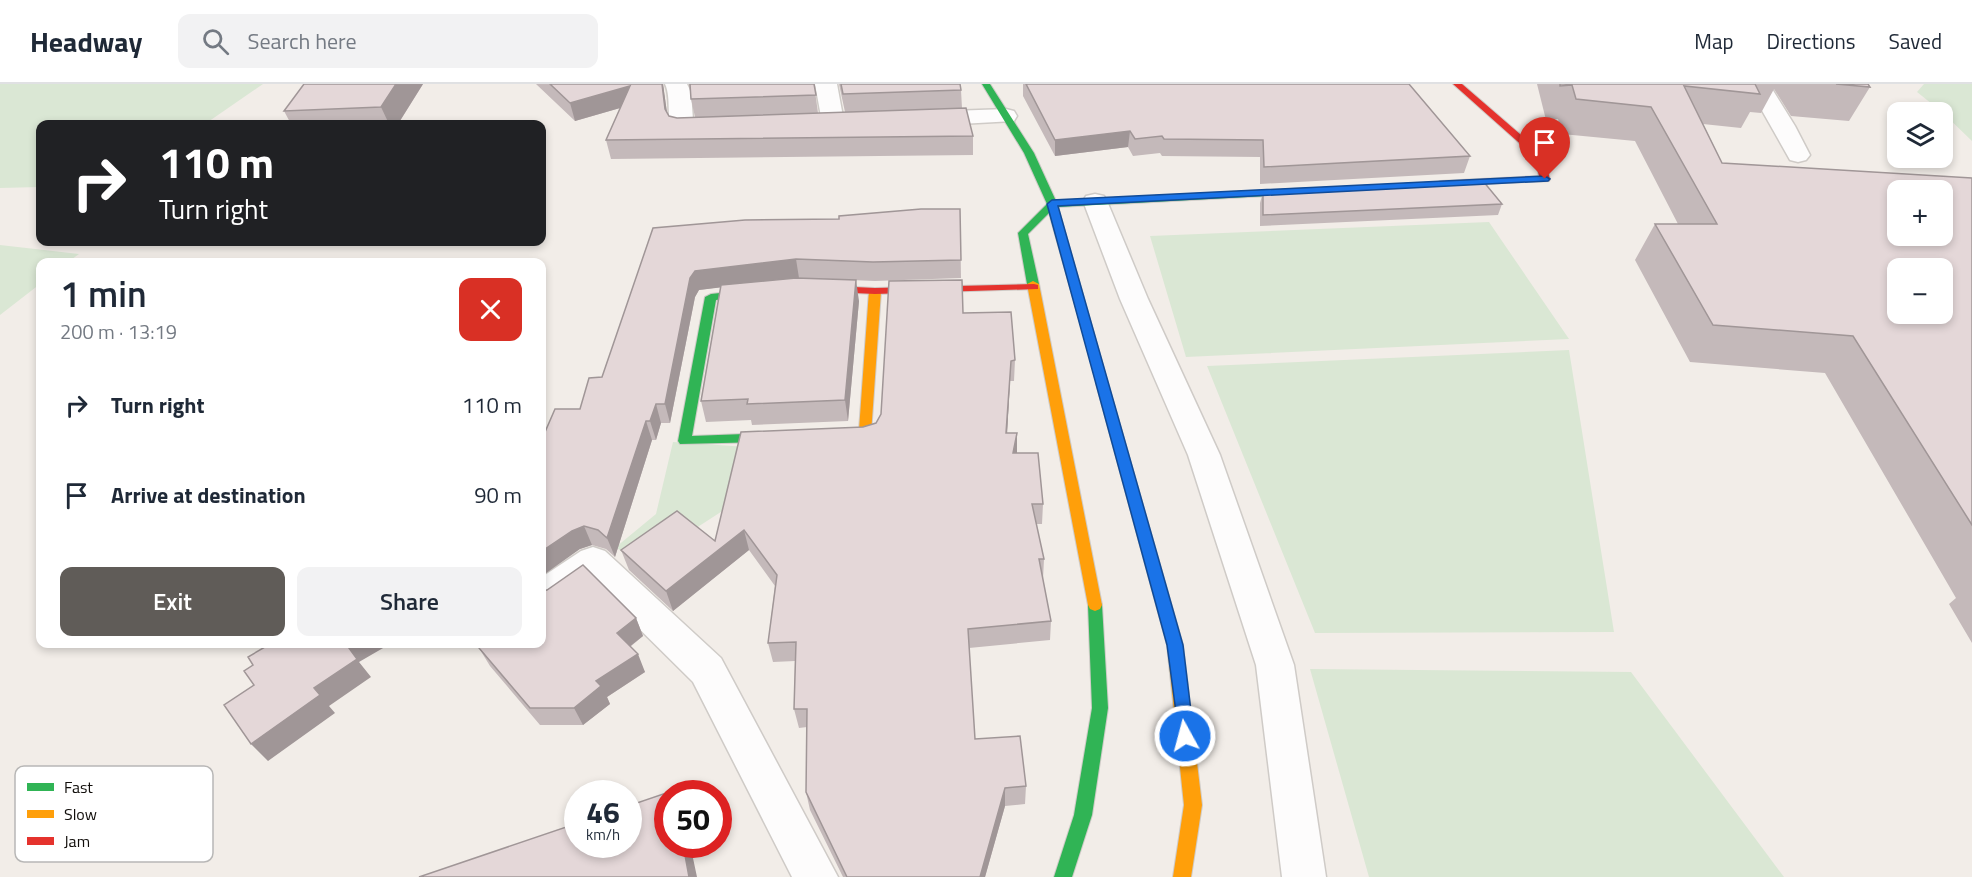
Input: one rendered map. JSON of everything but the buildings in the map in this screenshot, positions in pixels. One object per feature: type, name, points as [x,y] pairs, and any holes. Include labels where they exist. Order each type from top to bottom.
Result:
[{"type":"street","points":[[676,84],[680,92],[682,127],[740,125]]},
{"type":"street","points":[[826,84],[833,122]]},
{"type":"street","points":[[986,84],[1029,153],[1052,204],[1175,645],[1193,805],[1182,877]]},
{"type":"street","points":[[1426,185],[1545,179],[1539,154],[1456,84]]},
{"type":"street","points":[[1758,84],[1784,126],[1798,155]]},
{"type":"street","points":[[902,120],[1006,116]]},
{"type":"street","points":[[810,123],[856,121]]},
{"type":"street","points":[[1063,877],[1083,815],[1100,708],[1095,607],[1023,233],[1052,204],[1320,190]]},
{"type":"street","points":[[1095,201],[1134,299],[1204,455],[1275,665],[1304,877]]},
{"type":"street","points":[[798,288],[875,291],[1034,287]]},
{"type":"street","points":[[777,290],[711,297],[685,441],[865,434],[875,291]]},
{"type":"street","points":[[546,593],[593,561],[707,670],[816,877]]},
{"type":"green space","points":[[0,84],[263,84],[211,120],[36,120],[36,187],[0,188]]},
{"type":"green space","points":[[1924,84],[1972,84],[1972,141],[1953,123],[1953,102],[1930,102],[1917,92]]},
{"type":"green space","points":[[1489,222],[1569,339],[1186,357],[1150,236]]},
{"type":"green space","points":[[0,245],[79,254],[74,258],[36,258],[36,287],[0,315]]},
{"type":"green space","points":[[1569,350],[1614,632],[1315,633],[1207,366]]},
{"type":"green space","points":[[673,442],[747,447],[727,508],[639,565],[616,547],[656,514]]},
{"type":"green space","points":[[1310,669],[1631,672],[1784,877],[1369,877]]},
{"type":"traffic: fast","points":[[986,84],[1029,153],[1052,204],[1102,383]]},
{"type":"traffic: fast","points":[[1033,284],[1023,233],[1052,204],[1308,191]]},
{"type":"traffic: fast","points":[[764,291],[711,297],[685,441],[843,435]]},
{"type":"traffic: fast","points":[[1063,877],[1083,815],[1100,708],[1095,605]]},
{"type":"traffic: slow","points":[[1033,284],[1095,605]]},
{"type":"traffic: slow","points":[[843,435],[865,434],[875,291]]},
{"type":"traffic: slow","points":[[1102,383],[1175,645],[1193,805],[1182,877]]},
{"type":"traffic: jam","points":[[1440,184],[1545,179],[1539,155],[1457,84]]},
{"type":"traffic: jam","points":[[813,288],[875,291],[1034,287]]},
{"type":"route","points":[[1185,736],[1175,645],[1052,204],[1545,179]]}]
